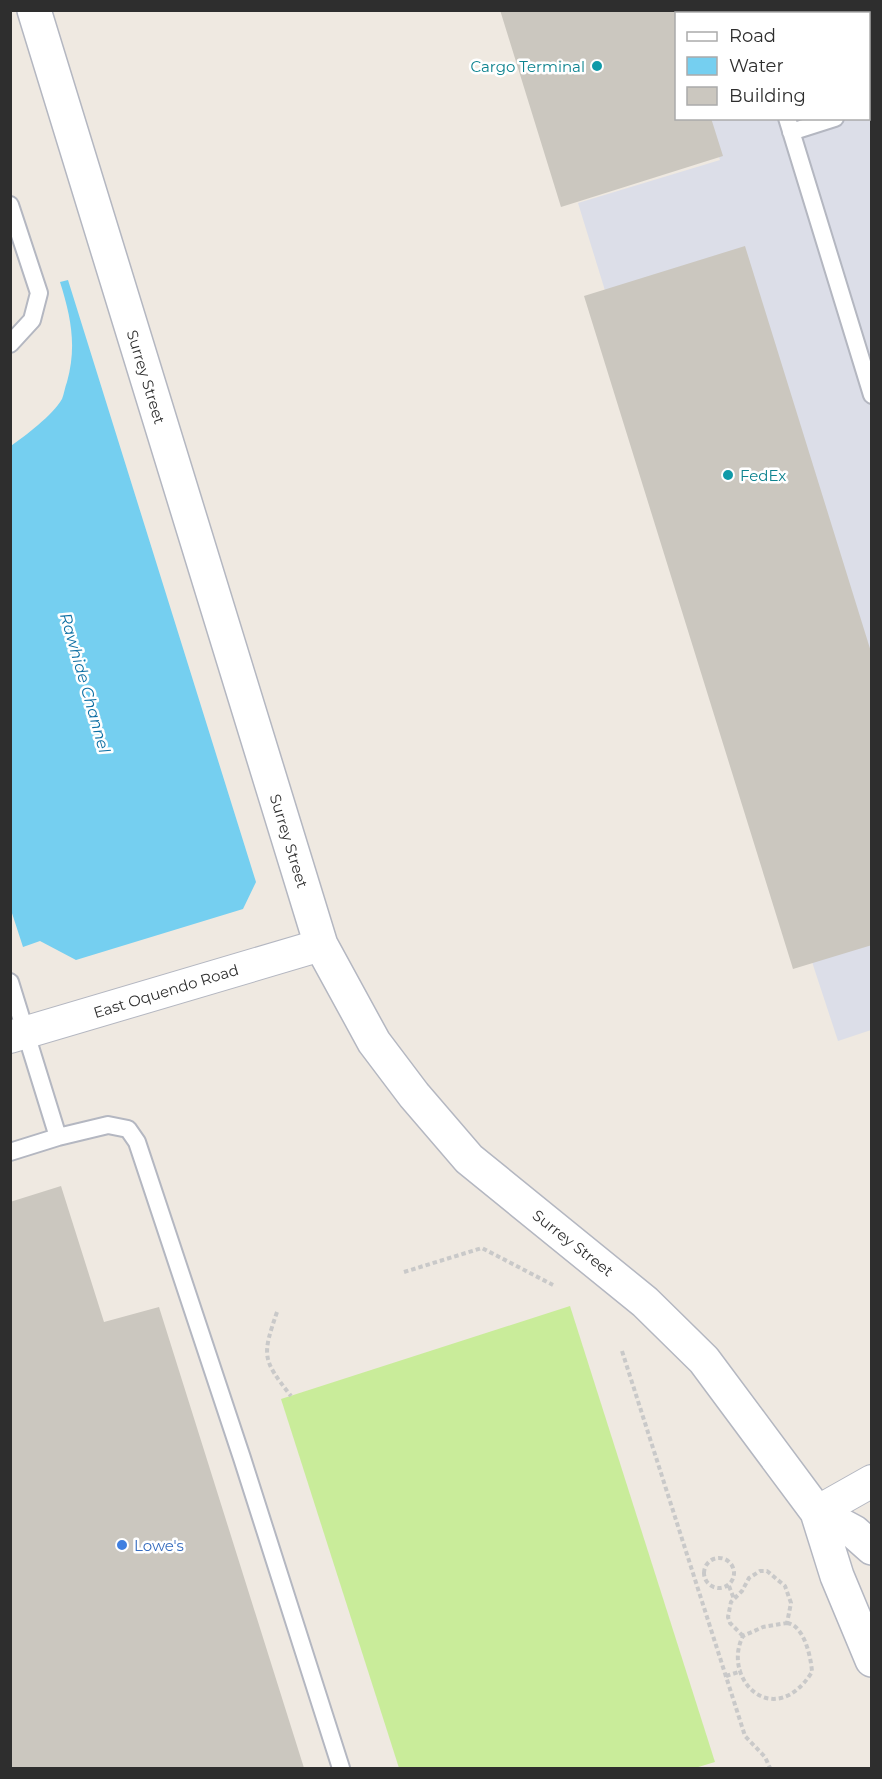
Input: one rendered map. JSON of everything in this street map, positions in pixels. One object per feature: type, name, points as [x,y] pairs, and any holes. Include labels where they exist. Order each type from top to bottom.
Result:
[{"type":"street","name":"Surrey Street","points":[[34,10],[321,945],[374,1042],[414,1095],[461,1150],[516,1199],[645,1302],[695,1352],[817,1512],[837,1576],[872,1660]]},
{"type":"street","name":"East Oquendo Road","points":[[18,1035],[321,945]]},
{"type":"street","points":[[817,1512],[872,1481]]},
{"type":"street","name":"Surrey Street","points":[[817,1512],[854,1532],[872,1548]]},
{"type":"lane","points":[[822,120],[789,125],[872,395]]},
{"type":"lane","points":[[10,205],[39,293],[32,320],[10,344]]},
{"type":"lane","points":[[10,982],[18,1035],[58,1137]]},
{"type":"lane","points":[[10,1152],[108,1125],[128,1129],[137,1142],[242,1458],[341,1768]]},
{"type":"path","points":[[404,1272],[482,1248],[553,1285]]},
{"type":"path","points":[[277,1312],[266,1346],[267,1362],[291,1396]]},
{"type":"path","points":[[622,1351],[745,1736],[765,1756],[770,1768]]},
{"type":"path","points":[[729,1586],[713,1587],[707,1584],[704,1577],[707,1563],[714,1558],[723,1558],[731,1564],[734,1572],[729,1586],[734,1600]]},
{"type":"path","points":[[743,1635],[733,1628],[728,1617],[734,1600],[753,1574],[767,1571],[780,1580],[789,1594],[791,1604],[787,1623]]},
{"type":"path","points":[[695,1580],[704,1577]]},
{"type":"path","points":[[787,1623],[799,1627],[812,1662],[812,1672],[804,1685],[786,1697],[762,1697],[752,1692],[746,1685],[737,1652],[743,1635],[787,1623]]},
{"type":"path","points":[[726,1676],[742,1671]]},
{"type":"shaded area","points":[[674,11],[871,11],[871,1030],[838,1041],[578,203],[720,160],[707,120],[870,120],[870,12]]},
{"type":"green space","points":[[570,1306],[715,1762],[695,1768],[399,1768],[281,1399]]},
{"type":"water","name":"Rawhide Channel","points":[[68,280],[256,882],[243,909],[76,960],[40,941],[23,947],[10,907],[11,446],[45,418],[63,397],[70,369],[72,344],[70,320],[60,282]]},
{"type":"building","name":"Cargo Terminal","points":[[500,10],[677,10],[675,12],[675,120],[712,120],[723,156],[561,207]]},
{"type":"building","name":"FedEx","points":[[745,246],[872,655],[872,945],[793,969],[584,296]]},
{"type":"building","name":"Lowe's","points":[[61,1186],[104,1322],[159,1307],[304,1768],[10,1768],[10,1202]]},
{"type":"place","name":"Cargo Terminal","points":[[597,66]]},
{"type":"place","name":"FedEx","points":[[728,475]]},
{"type":"place","name":"Lowe's","points":[[122,1545]]}]
